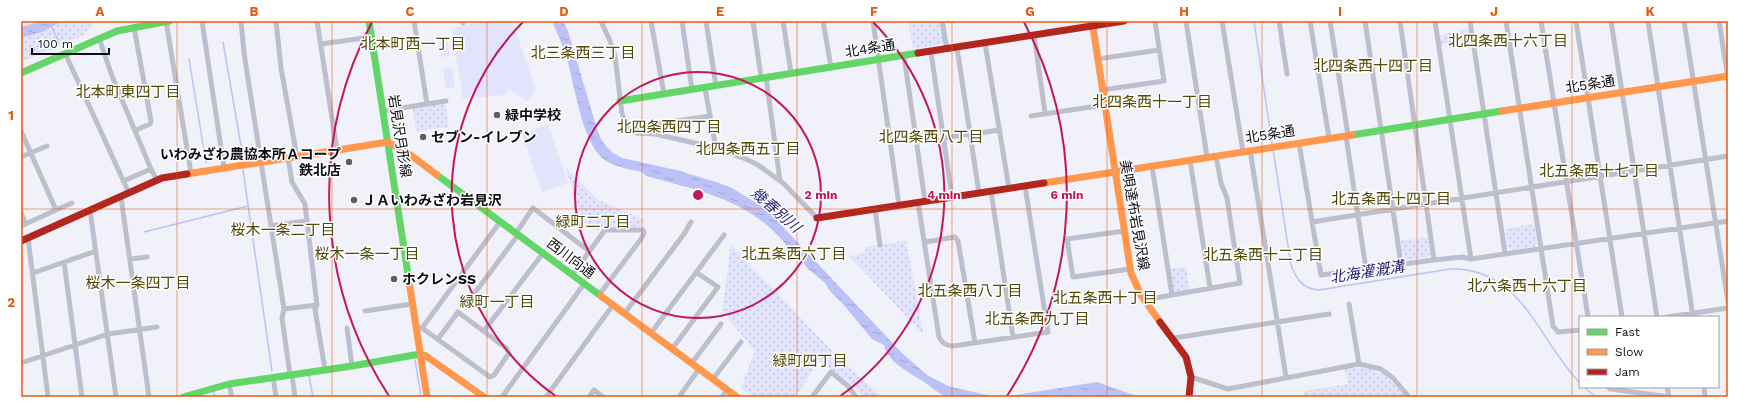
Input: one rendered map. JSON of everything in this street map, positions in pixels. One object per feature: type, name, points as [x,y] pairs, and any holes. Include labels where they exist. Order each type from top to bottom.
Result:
[{"type":"street","points":[[21,73],[99,38],[144,23],[167,21],[190,173]]},
{"type":"street","points":[[202,21],[224,168]]},
{"type":"street","points":[[241,21],[284,310],[282,318],[296,397]]},
{"type":"street","points":[[276,21],[279,36],[280,62],[297,157]]},
{"type":"street","points":[[317,21],[337,150]]},
{"type":"street","name":"岩見沢月形線","points":[[369,21],[412,304],[419,327],[420,354],[427,397]]},
{"type":"street","points":[[414,21],[427,104]]},
{"type":"street","points":[[601,21],[615,56],[620,101],[625,124],[637,133],[655,134],[716,149],[758,165],[780,182],[816,218]]},
{"type":"street","points":[[651,21],[664,94]]},
{"type":"street","points":[[682,21],[692,90]]},
{"type":"street","points":[[706,21],[716,86]]},
{"type":"street","points":[[753,21],[780,182]]},
{"type":"street","points":[[783,21],[790,73]]},
{"type":"street","points":[[823,21],[831,67]]},
{"type":"street","points":[[872,21],[879,60],[899,205]]},
{"type":"street","points":[[942,21],[947,49]]},
{"type":"street","name":"北4条通","points":[[620,101],[706,88],[763,77],[957,48],[1092,24],[1124,21]]},
{"type":"street","points":[[1102,90],[1164,81],[1155,21]]},
{"type":"street","points":[[1186,21],[1207,157]]},
{"type":"street","points":[[1222,21],[1286,377]]},
{"type":"street","points":[[1279,21],[1287,74]]},
{"type":"street","points":[[1310,21],[1328,138]]},
{"type":"street","points":[[1330,21],[1366,269]]},
{"type":"street","points":[[1365,21],[1401,264]]},
{"type":"street","points":[[1400,21],[1434,260]]},
{"type":"street","points":[[1435,21],[1471,259]]},
{"type":"street","points":[[1470,21],[1505,253]]},
{"type":"street","points":[[1506,21],[1553,326],[1558,332],[1579,330]]},
{"type":"street","points":[[1541,21],[1588,316]]},
{"type":"street","points":[[1576,21],[1622,316]]},
{"type":"street","points":[[1611,21],[1657,316]]},
{"type":"street","points":[[1648,21],[1692,315]]},
{"type":"street","points":[[1684,21],[1728,302]]},
{"type":"street","points":[[1719,21],[1728,79]]},
{"type":"street","name":"美唄達布岩見沢線","points":[[1092,24],[1130,269],[1144,300],[1174,338],[1186,357],[1191,377],[1189,397]]},
{"type":"street","points":[[134,27],[151,121],[150,124],[136,130]]},
{"type":"street","points":[[1034,35],[1045,113]]},
{"type":"street","points":[[321,44],[371,37]]},
{"type":"street","points":[[99,38],[112,76],[157,180]]},
{"type":"street","points":[[985,43],[1010,188]]},
{"type":"street","points":[[957,48],[979,193]]},
{"type":"street","points":[[1097,59],[1159,50]]},
{"type":"street","points":[[931,52],[952,197]]},
{"type":"street","points":[[66,53],[129,193]]},
{"type":"street","points":[[904,56],[922,202],[924,242],[939,337],[941,341],[949,346],[1048,332],[1025,186]]},
{"type":"street","name":"北5条通","points":[[816,218],[1728,76]]},
{"type":"street","points":[[706,88],[716,149]]},
{"type":"street","points":[[383,111],[446,101]]},
{"type":"street","points":[[1031,116],[1104,105]]},
{"type":"street","points":[[633,131],[637,127],[710,116]]},
{"type":"street","points":[[944,138],[1000,130]]},
{"type":"street","points":[[21,131],[56,210]]},
{"type":"street","points":[[48,397],[33,273],[24,240],[162,178],[388,142]]},
{"type":"street","name":"西川向通","points":[[388,142],[404,150],[737,397]]},
{"type":"street","points":[[1299,143],[1321,275],[1462,257],[1471,259],[1728,221]]},
{"type":"street","points":[[21,157],[47,146]]},
{"type":"street","points":[[1144,300],[1240,283],[1227,198],[1221,183],[1216,156]]},
{"type":"street","points":[[1312,222],[1728,156]]},
{"type":"street","points":[[288,158],[292,182],[305,204],[317,305],[315,309],[325,370]]},
{"type":"street","points":[[1190,160],[1210,288]]},
{"type":"street","points":[[1152,166],[1172,295]]},
{"type":"street","points":[[123,181],[151,169]]},
{"type":"street","points":[[990,191],[1013,337]]},
{"type":"street","points":[[121,197],[141,329],[149,397]]},
{"type":"street","points":[[21,213],[24,225],[72,203]]},
{"type":"street","points":[[471,298],[517,234],[533,208],[590,251]]},
{"type":"street","points":[[875,209],[880,245]]},
{"type":"street","points":[[90,210],[116,397]]},
{"type":"street","points":[[272,226],[306,221]]},
{"type":"street","points":[[438,339],[458,312],[506,348],[509,352],[494,375],[490,376],[419,327],[500,222]]},
{"type":"street","points":[[624,314],[684,234],[691,222]]},
{"type":"street","points":[[572,275],[605,230],[643,230],[644,233],[641,239],[599,295]]},
{"type":"street","points":[[1124,231],[1068,239],[1073,277],[1130,269]]},
{"type":"street","points":[[651,333],[724,235]]},
{"type":"street","points":[[924,242],[955,238],[958,241],[975,343]]},
{"type":"street","points":[[33,273],[96,251]]},
{"type":"street","points":[[484,332],[543,253]]},
{"type":"street","points":[[131,259],[147,257]]},
{"type":"street","points":[[64,262],[82,397]]},
{"type":"street","points":[[672,349],[718,287],[696,272]]},
{"type":"street","points":[[502,397],[584,284]]},
{"type":"street","points":[[365,311],[412,304]]},
{"type":"street","points":[[1349,304],[1359,364]]},
{"type":"street","points":[[284,310],[317,305]]},
{"type":"street","points":[[546,397],[613,305]]},
{"type":"street","points":[[1680,316],[1728,308]]},
{"type":"street","points":[[1174,338],[1329,314]]},
{"type":"street","points":[[692,363],[721,324]]},
{"type":"street","points":[[21,363],[108,334],[157,327]]},
{"type":"street","points":[[347,328],[352,366]]},
{"type":"street","points":[[713,379],[741,342]]},
{"type":"street","points":[[183,397],[229,384],[352,366],[420,354],[428,356],[484,397]]},
{"type":"street","points":[[1191,377],[1228,389],[1359,364],[1381,369],[1393,378],[1409,397]]},
{"type":"street","points":[[679,397],[699,369]]},
{"type":"street","points":[[812,397],[830,372],[848,386],[856,397]]},
{"type":"street","points":[[273,377],[276,397]]},
{"type":"street","points":[[229,384],[232,397]]},
{"type":"street","points":[[1609,388],[1632,389],[1669,397]]},
{"type":"street","points":[[589,397],[594,390],[603,397]]},
{"type":"street","points":[[722,397],[727,390]]},
{"type":"street","points":[[849,397],[853,392]]},
{"type":"shaded area","points":[[62,21],[94,21],[84,35],[21,62],[21,38],[42,32]]},
{"type":"shaded area","points":[[487,21],[512,21],[536,90],[527,101],[509,89],[504,95],[463,99],[452,31],[457,27]]},
{"type":"shaded area","points":[[908,21],[940,21],[944,44],[913,49]]},
{"type":"shaded area","points":[[1470,28],[1472,41],[1439,45],[1437,36]]},
{"type":"shaded area","points":[[447,37],[450,56],[441,57],[438,39]]},
{"type":"shaded area","points":[[452,68],[455,87],[446,88],[443,69]]},
{"type":"shaded area","points":[[445,103],[449,127],[416,131],[412,108]]},
{"type":"shaded area","points":[[548,124],[568,183],[542,192],[522,134]]},
{"type":"shaded area","points":[[565,167],[598,200],[645,220],[640,227],[605,227],[595,231],[584,223]]},
{"type":"shaded area","points":[[1534,224],[1537,243],[1535,247],[1512,250],[1508,247],[1505,229]]},
{"type":"shaded area","points":[[1428,237],[1430,255],[1428,257],[1404,260],[1401,241]]},
{"type":"shaded area","points":[[906,241],[922,333],[849,256],[866,253],[865,247]]},
{"type":"shaded area","points":[[731,245],[837,356],[882,397],[862,397],[852,384],[819,361],[795,397],[752,397],[741,388],[755,351],[722,311]]},
{"type":"shaded area","points":[[1186,267],[1190,291],[1173,294],[1169,269]]},
{"type":"shaded area","points":[[964,285],[965,293],[934,298],[933,290]]},
{"type":"shaded area","points":[[1363,367],[1386,375],[1406,397],[1304,397],[1304,391],[1348,384],[1345,369]]},
{"type":"water","points":[[41,21],[62,21],[42,32],[21,38],[21,27]]},
{"type":"water","points":[[552,21],[563,21],[568,31],[597,129],[601,139],[613,153],[622,158],[676,170],[716,182],[732,188],[766,209],[902,353],[927,375],[948,386],[991,396],[1009,396],[1097,382],[1139,397],[947,397],[904,370],[889,356],[884,345],[872,339],[843,304],[830,291],[825,283],[807,268],[800,257],[795,257],[781,238],[765,223],[748,211],[710,194],[646,176],[642,172],[616,166],[602,158],[595,149],[583,123],[565,52]]},
{"type":"waterway","name":"北海灌漑溝","points":[[1254,21],[1272,144]]},
{"type":"waterway","points":[[51,26],[58,40]]},
{"type":"waterway","points":[[223,42],[243,157]]},
{"type":"waterway","points":[[189,59],[206,163]]},
{"type":"waterway","name":"北海灌漑溝","points":[[1273,149],[1291,265],[1295,275],[1304,285],[1309,288],[1319,290],[1450,269],[1475,272],[1495,280],[1512,293],[1526,309],[1565,366],[1579,382]]},
{"type":"waterway","points":[[243,170],[272,371]]},
{"type":"waterway","points":[[144,232],[248,206]]},
{"type":"waterway","points":[[415,360],[421,397]]},
{"type":"waterway","points":[[309,376],[313,397]]},
{"type":"waterway","name":"北海灌漑溝","points":[[1585,388],[1596,397]]},
{"type":"waterway","points":[[214,392],[215,397]]},
{"type":"traffic: fast","points":[[21,73],[117,31],[169,21]]},
{"type":"traffic: fast","points":[[369,21],[409,281]]},
{"type":"traffic: fast","points":[[620,101],[918,53]]},
{"type":"traffic: fast","points":[[1352,135],[1502,111]]},
{"type":"traffic: fast","points":[[437,175],[601,296]]},
{"type":"traffic: fast","points":[[183,397],[229,384],[352,366],[420,354],[426,356]]},
{"type":"traffic: slow","points":[[1092,21],[1131,273],[1141,295],[1160,322]]},
{"type":"traffic: slow","points":[[1502,111],[1728,76]]},
{"type":"traffic: slow","points":[[1044,183],[1352,135]]},
{"type":"traffic: slow","points":[[187,174],[388,142],[412,156],[437,175]]},
{"type":"traffic: slow","points":[[409,281],[427,397]]},
{"type":"traffic: slow","points":[[601,296],[737,397]]},
{"type":"traffic: slow","points":[[426,356],[484,397]]},
{"type":"traffic: jam","points":[[918,53],[1124,21]]},
{"type":"traffic: jam","points":[[21,241],[162,178],[187,174]]},
{"type":"traffic: jam","points":[[817,218],[1044,183]]},
{"type":"traffic: jam","points":[[1160,322],[1186,357],[1191,377],[1189,397]]},
{"type":"place","name":"緑中学校","points":[[497,115]]},
{"type":"place","name":"セブン-イレブン","points":[[423,137]]},
{"type":"place","name":"いわみざわ農協本所Ａコープ 鉄北店","points":[[349,162]]},
{"type":"place","name":"ＪＡいわみざわ岩見沢","points":[[354,200]]},
{"type":"place","name":"ホクレンSS","points":[[394,279]]},
{"type":"district","name":"北四条西十六丁目","points":[[1508,41]]},
{"type":"district","name":"北本町西一丁目","points":[[413,44]]},
{"type":"district","name":"北三条西三丁目","points":[[583,53]]},
{"type":"district","name":"北四条西十四丁目","points":[[1373,66]]},
{"type":"district","name":"北本町東四丁目","points":[[128,92]]},
{"type":"district","name":"北四条西十一丁目","points":[[1152,102]]},
{"type":"district","name":"北四条西四丁目","points":[[669,127]]},
{"type":"district","name":"北四条西八丁目","points":[[931,137]]},
{"type":"district","name":"北四条西五丁目","points":[[748,149]]},
{"type":"district","name":"北五条西十七丁目","points":[[1599,171]]},
{"type":"district","name":"北五条西十四丁目","points":[[1391,199]]},
{"type":"district","name":"緑町二丁目","points":[[593,222]]},
{"type":"district","name":"桜木一条二丁目","points":[[283,230]]},
{"type":"district","name":"桜木一条一丁目","points":[[367,254]]},
{"type":"district","name":"北五条西六丁目","points":[[794,254]]},
{"type":"district","name":"北五条西十二丁目","points":[[1263,255]]},
{"type":"district","name":"桜木一条四丁目","points":[[138,283]]},
{"type":"district","name":"北六条西十六丁目","points":[[1527,286]]},
{"type":"district","name":"北五条西八丁目","points":[[970,291]]},
{"type":"district","name":"北五条西十丁目","points":[[1105,298]]},
{"type":"district","name":"緑町一丁目","points":[[497,302]]},
{"type":"district","name":"北五条西九丁目","points":[[1037,319]]},
{"type":"district","name":"緑町四丁目","points":[[810,361]]},
{"type":"water label","name":"幾春別川","points":[[776,210]]}]
